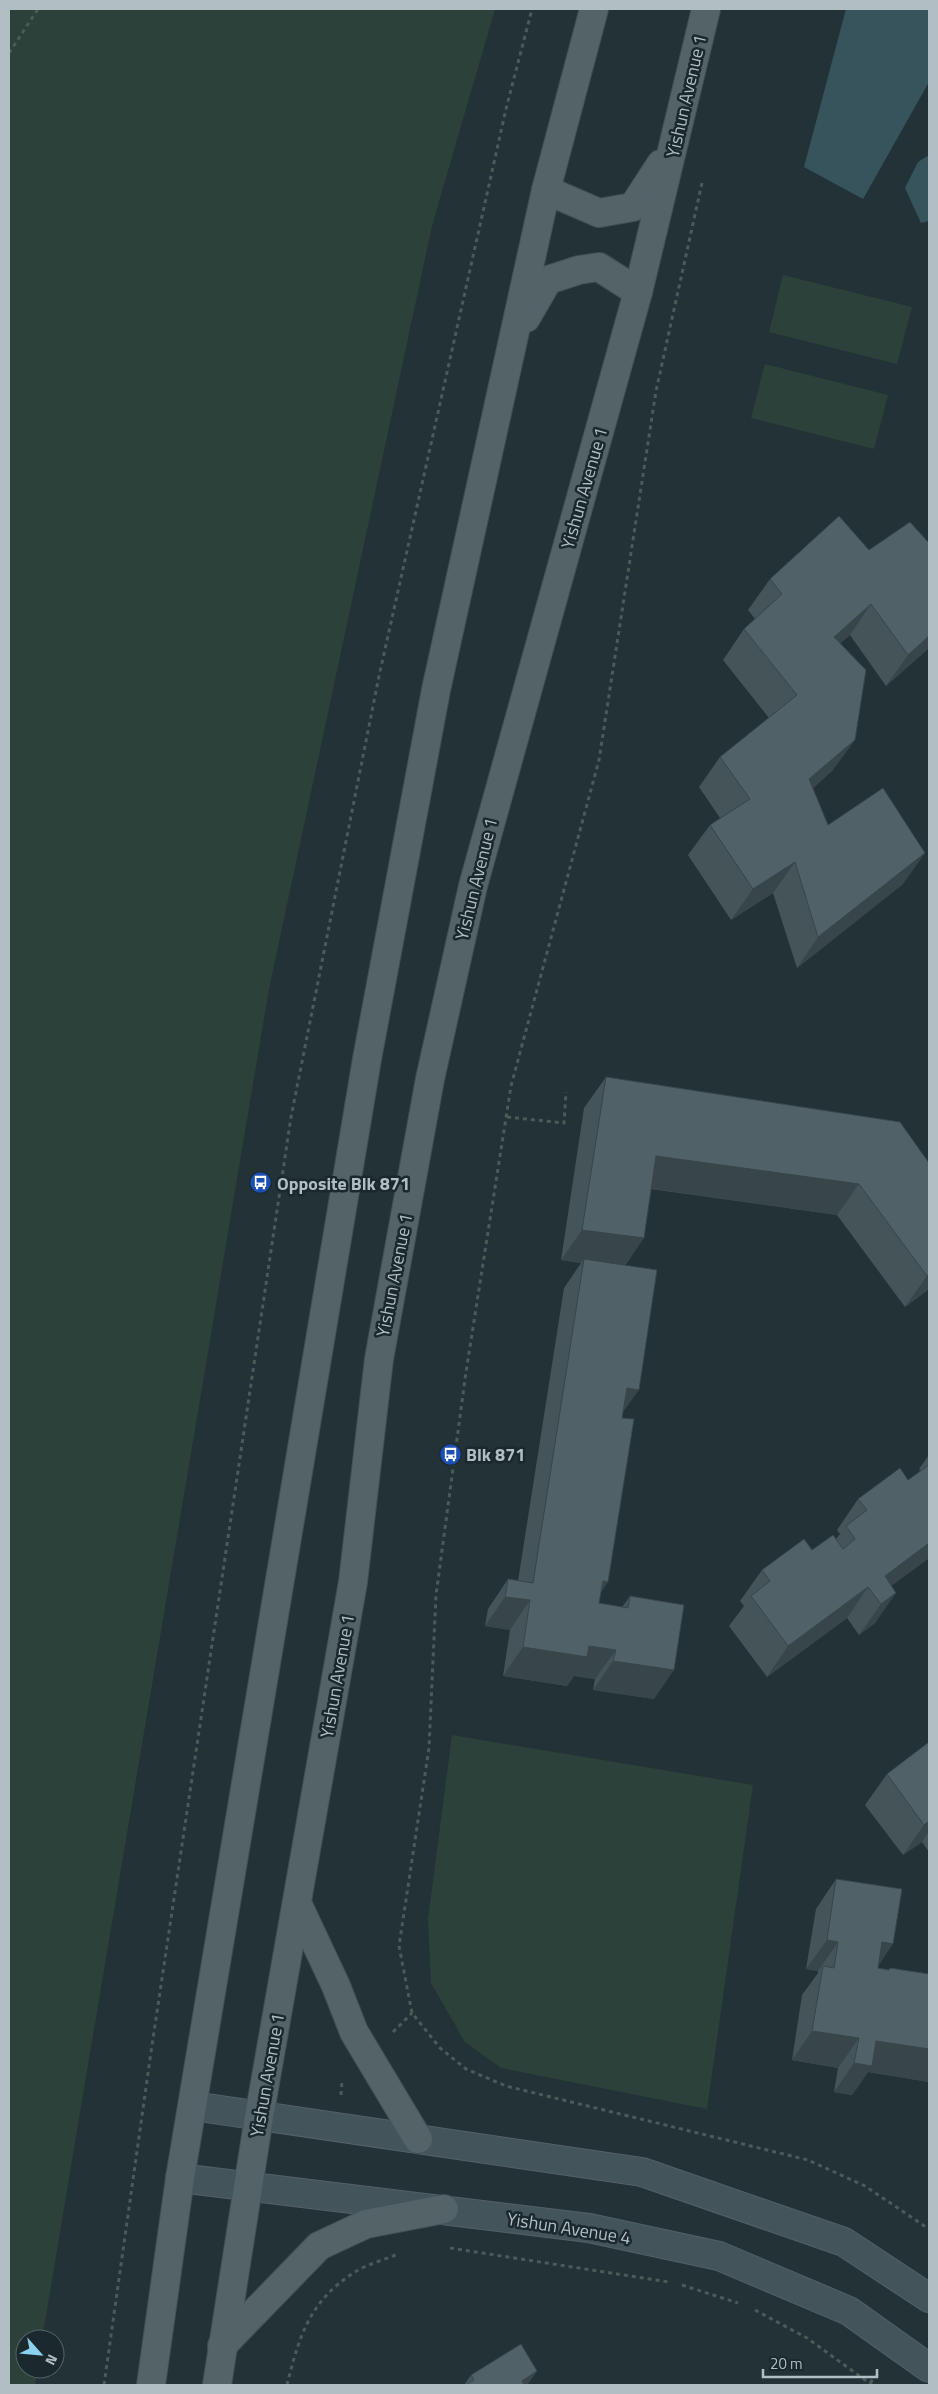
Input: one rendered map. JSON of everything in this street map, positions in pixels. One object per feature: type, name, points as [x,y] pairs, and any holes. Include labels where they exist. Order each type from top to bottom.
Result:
[{"type":"main road","points":[[151,2385],[180,2178],[367,1059],[436,690],[546,190],[594,9]]},
{"type":"main road","name":"Yishun Avenue 1","points":[[217,2385],[259,2117],[298,1906],[353,1582],[378,1358],[430,1079],[473,886],[638,292],[706,9]]},
{"type":"main road","points":[[546,190],[599,213],[633,207],[649,185],[676,136]]},
{"type":"main road","points":[[512,342],[548,280],[579,270],[599,267],[638,292]]},
{"type":"main road","points":[[298,1906],[336,1986],[354,2032],[418,2139]]},
{"type":"main road","points":[[222,2346],[319,2246],[366,2224],[444,2209]]},
{"type":"street","points":[[193,2106],[642,2172],[844,2242],[929,2298]]},
{"type":"street","name":"Yishun Avenue 4","points":[[180,2178],[247,2188],[444,2209],[588,2228],[719,2256],[849,2311],[929,2368]]},
{"type":"path","points":[[9,53],[38,9]]},
{"type":"path","points":[[104,2385],[154,2032],[291,1117],[379,676],[504,118],[532,9]]},
{"type":"path","points":[[702,180],[656,391],[599,760],[511,1086],[466,1372],[436,1595],[429,1748],[399,1946],[412,2013],[440,2048],[466,2070],[506,2086],[808,2160],[865,2186],[929,2229]]},
{"type":"path","points":[[506,1117],[564,1123],[566,1092]]},
{"type":"path","points":[[444,2247],[678,2284],[739,2304]]},
{"type":"path","points":[[287,2385],[298,2342],[318,2302],[355,2272],[406,2251]]},
{"type":"path","points":[[748,2306],[807,2338],[872,2385]]},
{"type":"green space","points":[[9,9],[495,9],[432,226],[269,989],[44,2329],[15,2329],[15,2379],[36,2379],[35,2385],[9,2385]]},
{"type":"green space","points":[[783,275],[912,307],[897,364],[769,332]]},
{"type":"green space","points":[[765,364],[888,395],[874,449],[751,418]]},
{"type":"green space","points":[[452,1735],[753,1785],[707,2109],[501,2068],[465,2042],[431,1983],[428,1919]]},
{"type":"water","points":[[846,9],[929,9],[929,82],[863,199],[804,167]]},
{"type":"water","points":[[929,155],[929,221],[921,223],[905,188],[918,162]]},
{"type":"building","points":[[839,516],[869,550],[910,522],[929,543],[929,636],[908,655],[871,604],[834,637],[866,670],[855,740],[809,779],[828,825],[883,788],[925,853],[818,937],[795,862],[753,889],[710,825],[750,799],[720,757],[797,695],[744,629],[782,594],[770,579]]},
{"type":"building","points":[[606,1077],[900,1122],[929,1163],[929,1274],[927,1276],[859,1184],[656,1156],[644,1238],[582,1230]]},
{"type":"building","points":[[584,1259],[657,1270],[639,1390],[627,1388],[622,1418],[634,1419],[608,1582],[603,1581],[599,1603],[628,1608],[630,1596],[684,1605],[674,1670],[613,1661],[616,1650],[589,1646],[587,1657],[523,1647],[530,1600],[505,1597],[508,1579],[533,1583]]},
{"type":"building","points":[[929,1465],[929,1543],[885,1576],[896,1593],[881,1604],[868,1587],[788,1646],[751,1596],[770,1581],[762,1570],[804,1539],[812,1550],[833,1535],[843,1549],[855,1539],[846,1526],[867,1510],[858,1499],[900,1468],[908,1480]]},
{"type":"building","points":[[929,1742],[929,1821],[924,1825],[887,1774]]},
{"type":"building","points":[[836,1879],[902,1889],[893,1944],[882,1942],[878,1968],[929,1974],[929,2049],[876,2041],[872,2066],[854,2063],[859,2038],[812,2031],[823,1966],[834,1968],[838,1942],[827,1940]]},
{"type":"building","points":[[521,2344],[537,2371],[522,2381],[524,2385],[466,2385],[474,2380],[471,2375]]},
{"type":"place","name":"Opposite Blk 871","points":[[261,1183]]},
{"type":"place","name":"Blk 871","points":[[450,1454]]}]
